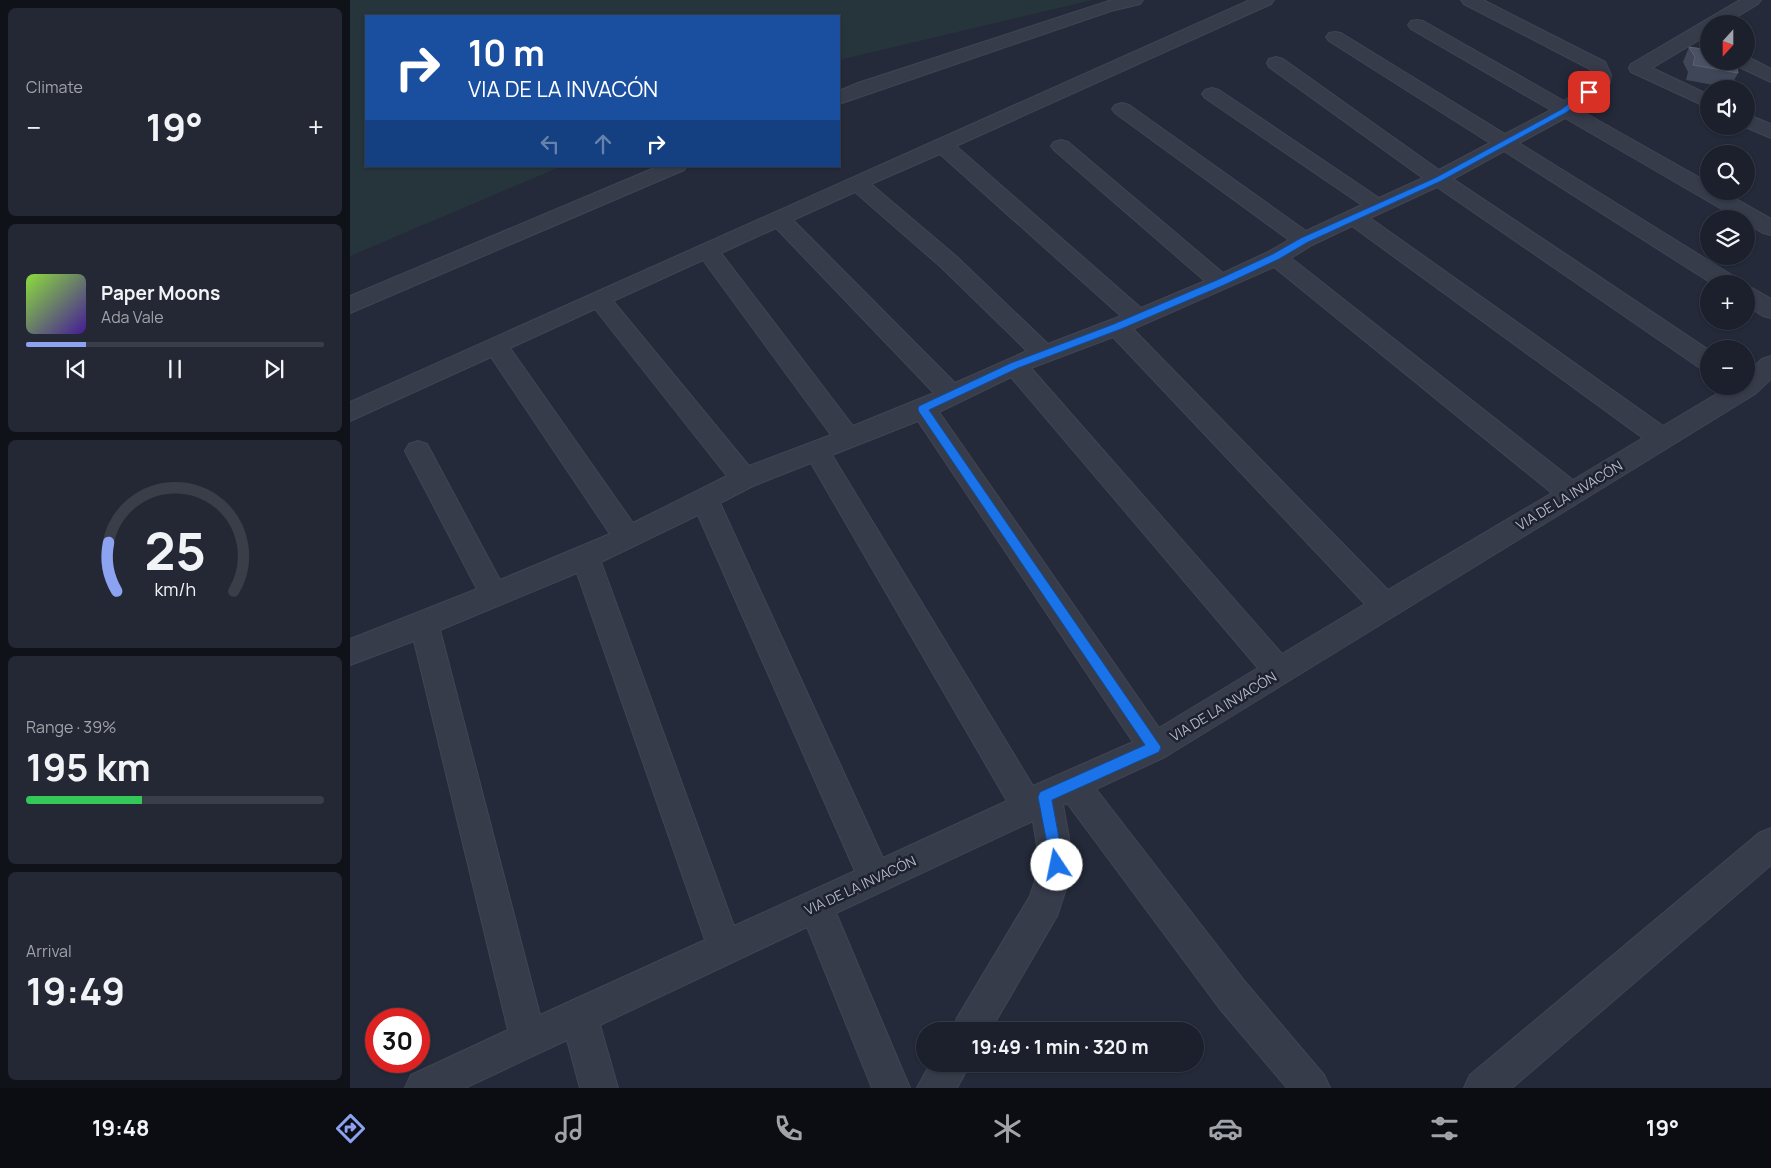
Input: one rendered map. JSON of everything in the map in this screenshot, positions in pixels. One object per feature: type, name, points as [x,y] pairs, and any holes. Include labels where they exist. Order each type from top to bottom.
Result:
[{"type":"street","points":[[840,98],[865,86],[1096,10],[1134,0]]},
{"type":"street","points":[[350,412],[599,298],[1265,0]]},
{"type":"street","points":[[350,652],[424,624],[585,557],[628,538],[744,479],[923,409],[1015,366],[1221,283],[1304,240],[1438,179],[1564,110],[1601,83],[1602,75],[1598,66],[1470,0]]},
{"type":"street","points":[[1731,15],[1760,1]]},
{"type":"street","points":[[1417,25],[1771,228]]},
{"type":"street","points":[[1700,31],[1638,68],[1700,98]]},
{"type":"street","points":[[1336,36],[1716,275]]},
{"type":"street","points":[[1692,36],[1700,40]]},
{"type":"street","points":[[1276,63],[1438,179],[1700,356]]},
{"type":"street","points":[[1755,68],[1771,76]]},
{"type":"street","points":[[1212,94],[1379,207]]},
{"type":"street","points":[[1122,109],[1304,240]]},
{"type":"street","points":[[1755,124],[1771,132]]},
{"type":"street","points":[[942,145],[1127,322],[1385,606]]},
{"type":"street","points":[[1061,146],[1221,283]]},
{"type":"street","points":[[350,305],[675,167]]},
{"type":"street","points":[[857,183],[949,262],[1044,354]]},
{"type":"street","points":[[779,218],[951,396]]},
{"type":"street","points":[[1355,218],[1663,439]]},
{"type":"street","points":[[707,250],[848,438]]},
{"type":"street","points":[[1276,256],[1572,494]]},
{"type":"street","points":[[599,298],[744,479]]},
{"type":"street","points":[[1755,300],[1771,310]]},
{"type":"street","points":[[495,345],[628,538]]},
{"type":"street","name":"VIA DE LA INVACÓN","points":[[1755,379],[1771,365]]},
{"type":"street","points":[[1015,366],[1279,672]]},
{"type":"street","name":"VIA DE LA INVACÓN","points":[[424,1088],[1154,747],[1663,439],[1732,395]]},
{"type":"street","points":[[923,409],[1154,747]]},
{"type":"street","points":[[816,450],[1048,796],[1234,996],[1311,1088]]},
{"type":"street","points":[[418,451],[494,595]]},
{"type":"street","points":[[704,498],[875,878]]},
{"type":"street","points":[[585,557],[725,948]]},
{"type":"street","points":[[424,624],[528,1039]]},
{"type":"street","points":[[975,1022],[1045,904],[1057,865],[1048,796]]},
{"type":"street","points":[[1483,1088],[1771,844]]},
{"type":"street","points":[[816,906],[891,1088]]},
{"type":"street","points":[[579,1016],[598,1088]]},
{"type":"street","points":[[936,1088],[946,1072]]},
{"type":"shaded area","points":[[350,0],[1092,0],[840,60],[840,15],[365,15],[365,167],[560,167],[350,256]]},
{"type":"building","points":[[1689,47],[1700,49],[1700,66],[1693,65],[1695,57]]},
{"type":"building","points":[[1721,70],[1738,70],[1738,73]]},
{"type":"route","points":[[1057,865],[1045,797],[1154,747],[923,409],[1015,366],[1118,327],[1137,317],[1221,283],[1304,240],[1438,179],[1564,110],[1589,92]]}]
